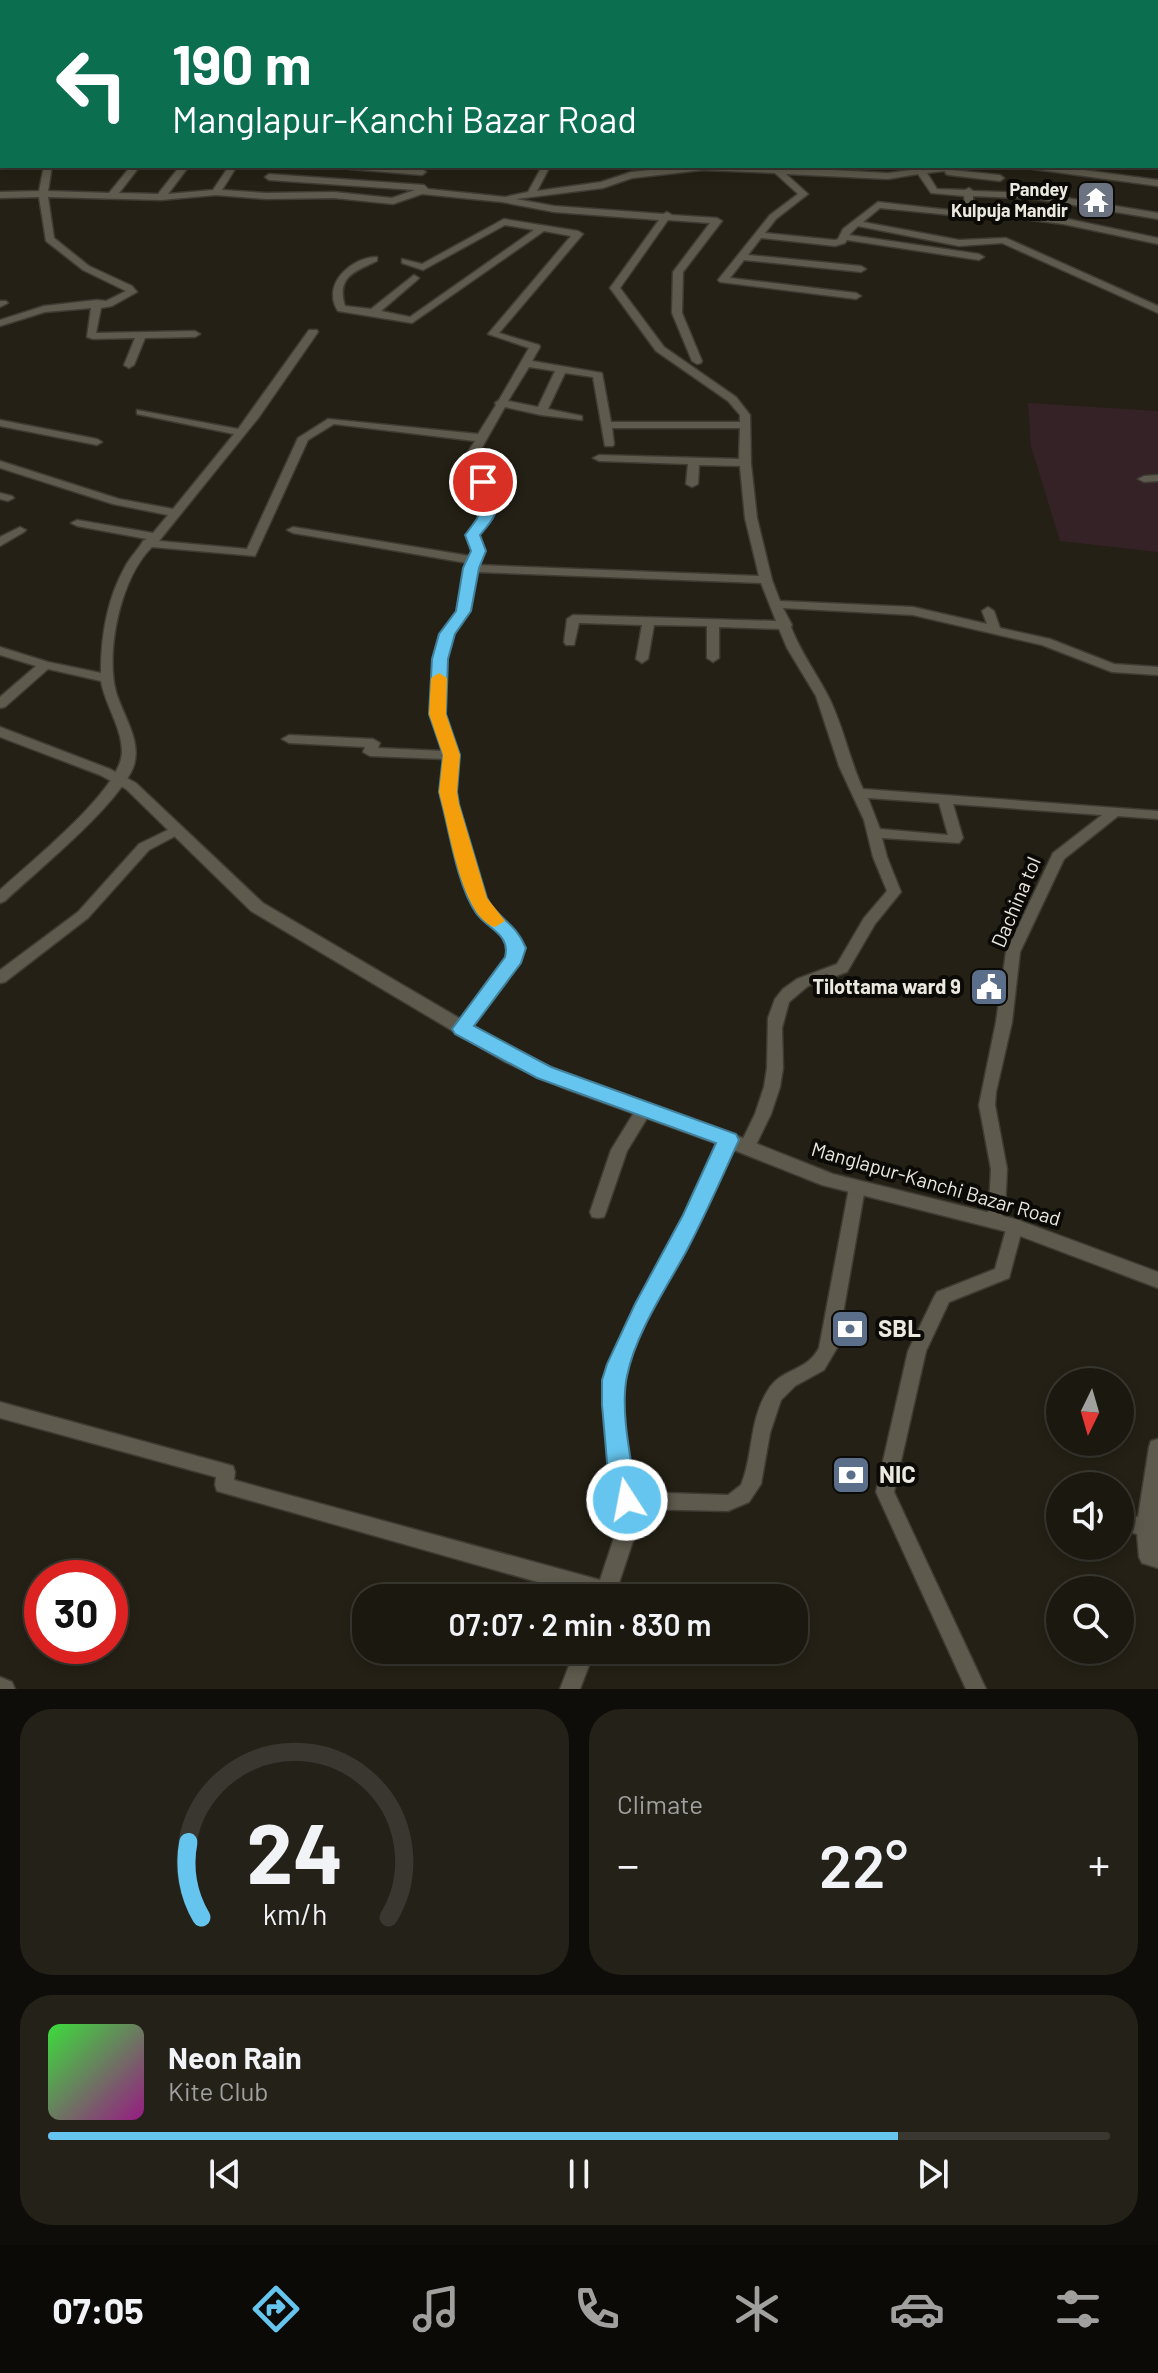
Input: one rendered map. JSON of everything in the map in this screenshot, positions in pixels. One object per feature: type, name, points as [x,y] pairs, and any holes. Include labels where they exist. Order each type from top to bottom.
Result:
[{"type":"street","points":[[0,323],[44,309],[108,304],[132,292],[69,257],[49,239],[43,194],[48,168]]},
{"type":"street","points":[[111,197],[134,168]]},
{"type":"street","points":[[161,197],[183,168]]},
{"type":"street","points":[[216,192],[232,168]]},
{"type":"street","points":[[253,195],[276,168]]},
{"type":"street","points":[[397,168],[421,169],[424,190]]},
{"type":"street","points":[[531,194],[543,168]]},
{"type":"street","points":[[502,199],[603,185],[662,168]]},
{"type":"street","points":[[728,168],[825,168],[888,176],[951,168]]},
{"type":"street","points":[[1048,168],[1158,183]]},
{"type":"street","points":[[777,170],[803,194],[773,217],[723,280],[856,296]]},
{"type":"street","points":[[938,171],[1000,178]]},
{"type":"street","points":[[922,173],[934,191],[1037,196],[1158,216]]},
{"type":"street","points":[[269,177],[424,190],[502,199],[531,206],[717,221],[678,272],[677,313],[697,361]]},
{"type":"street","points":[[2,197],[43,194],[161,197],[216,192],[334,195],[393,201],[424,190]]},
{"type":"street","points":[[969,191],[968,201],[984,211],[1063,221],[1158,241]]},
{"type":"street","points":[[758,235],[831,243],[842,241],[846,231],[878,205],[958,214]]},
{"type":"street","points":[[516,224],[531,213],[531,206]]},
{"type":"street","points":[[667,215],[615,288],[660,349],[732,399],[745,415],[745,463],[751,518],[766,580],[793,648],[822,696],[894,892],[869,921],[842,968],[805,980],[783,999],[775,1020],[775,1078],[763,1116],[747,1147]]},
{"type":"street","points":[[423,267],[504,222],[578,234],[493,334],[535,347],[470,458],[470,465],[483,482],[491,505],[486,519],[472,535],[478,551],[463,611],[447,634],[440,659],[438,714],[451,755],[448,792],[477,898],[484,912],[511,933],[517,948],[514,959],[462,1029]]},
{"type":"street","points":[[856,223],[959,243],[1003,240],[1158,310]]},
{"type":"street","points":[[374,259],[343,274],[339,282],[338,303],[342,309],[412,320],[543,228]]},
{"type":"street","points":[[844,237],[979,257]]},
{"type":"street","points":[[740,257],[861,269]]},
{"type":"street","points":[[405,261],[441,273]]},
{"type":"street","points":[[373,312],[414,278]]},
{"type":"street","points":[[97,303],[91,335],[195,334]]},
{"type":"street","points":[[0,898],[121,781],[130,749],[107,678],[118,596],[127,573],[255,415],[313,332]]},
{"type":"street","points":[[129,365],[141,335]]},
{"type":"street","points":[[525,363],[598,375],[609,444]]},
{"type":"street","points":[[541,412],[561,369]]},
{"type":"street","points":[[500,403],[578,418]]},
{"type":"street","points":[[141,412],[239,432]]},
{"type":"street","points":[[77,523],[152,540],[251,553],[303,438],[332,421],[481,438]]},
{"type":"street","points":[[0,423],[97,442]]},
{"type":"street","points":[[607,425],[745,425]]},
{"type":"street","points":[[599,458],[745,463]]},
{"type":"street","points":[[692,484],[694,461]]},
{"type":"street","points":[[0,464],[117,502],[175,513]]},
{"type":"street","points":[[1144,479],[1158,478]]},
{"type":"street","points":[[0,542],[20,530]]},
{"type":"street","points":[[293,530],[474,564],[766,580]]},
{"type":"street","points":[[777,604],[913,611],[1046,642],[1112,668],[1158,671]]},
{"type":"street","points":[[988,611],[995,631]]},
{"type":"street","points":[[570,642],[573,619],[786,625]]},
{"type":"street","points":[[642,659],[649,621]]},
{"type":"street","points":[[713,623],[713,658]]},
{"type":"street","points":[[0,651],[45,665],[107,678]]},
{"type":"street","points":[[0,704],[45,665]]},
{"type":"street","name":"Manglapur-Kanchi Bazar Road","points":[[0,732],[121,781],[140,793],[257,907],[462,1029],[544,1073],[857,1188],[1015,1226],[1158,1280]]},
{"type":"street","points":[[289,739],[373,743],[370,752],[451,755]]},
{"type":"street","points":[[859,793],[1158,815]]},
{"type":"street","points":[[874,833],[954,840],[945,801]]},
{"type":"street","name":"Dachina tol","points":[[993,1221],[997,1208],[999,1169],[989,1118],[988,1092],[1004,1022],[1013,952],[1058,856],[1113,814]]},
{"type":"street","points":[[0,978],[83,915],[144,847],[176,830]]},
{"type":"street","points":[[598,1212],[619,1150],[644,1110]]},
{"type":"street","points":[[608,1584],[626,1532],[627,1500],[620,1473],[614,1405],[614,1380],[618,1364],[643,1310],[694,1216],[728,1140]]},
{"type":"street","points":[[627,1500],[728,1503],[738,1501],[747,1494],[769,1409],[778,1390],[821,1365],[828,1348],[857,1188]]},
{"type":"street","points":[[976,1689],[885,1492],[917,1351],[943,1297],[1003,1273],[1015,1226]]},
{"type":"street","points":[[0,1410],[226,1472],[224,1485],[570,1584]]},
{"type":"street","points":[[1158,1447],[1149,1557],[1158,1559]]},
{"type":"street","points":[[570,1689],[580,1664]]},
{"type":"shaded area","points":[[1028,403],[1158,411],[1158,552],[1060,541],[1031,446]]},
{"type":"slow traffic","points":[[439,678],[438,714],[451,755],[450,804],[471,868],[477,898],[484,912],[495,921]]},
{"type":"place","name":"Pandey Kulpuja Mandir","points":[[1096,200]]},
{"type":"place","name":"Tilottama ward 9","points":[[989,987]]},
{"type":"place","name":"SBL","points":[[850,1329]]},
{"type":"place","name":"NIC","points":[[851,1475]]},
{"type":"route","points":[[483,482],[491,505],[486,519],[472,535],[478,551],[476,561],[471,568],[461,617],[447,634],[440,659],[438,714],[451,755],[450,804],[471,868],[477,898],[484,912],[511,933],[517,948],[514,959],[462,1029],[544,1073],[728,1140],[694,1216],[643,1310],[618,1364],[614,1380],[614,1405],[620,1473],[627,1500]]}]
